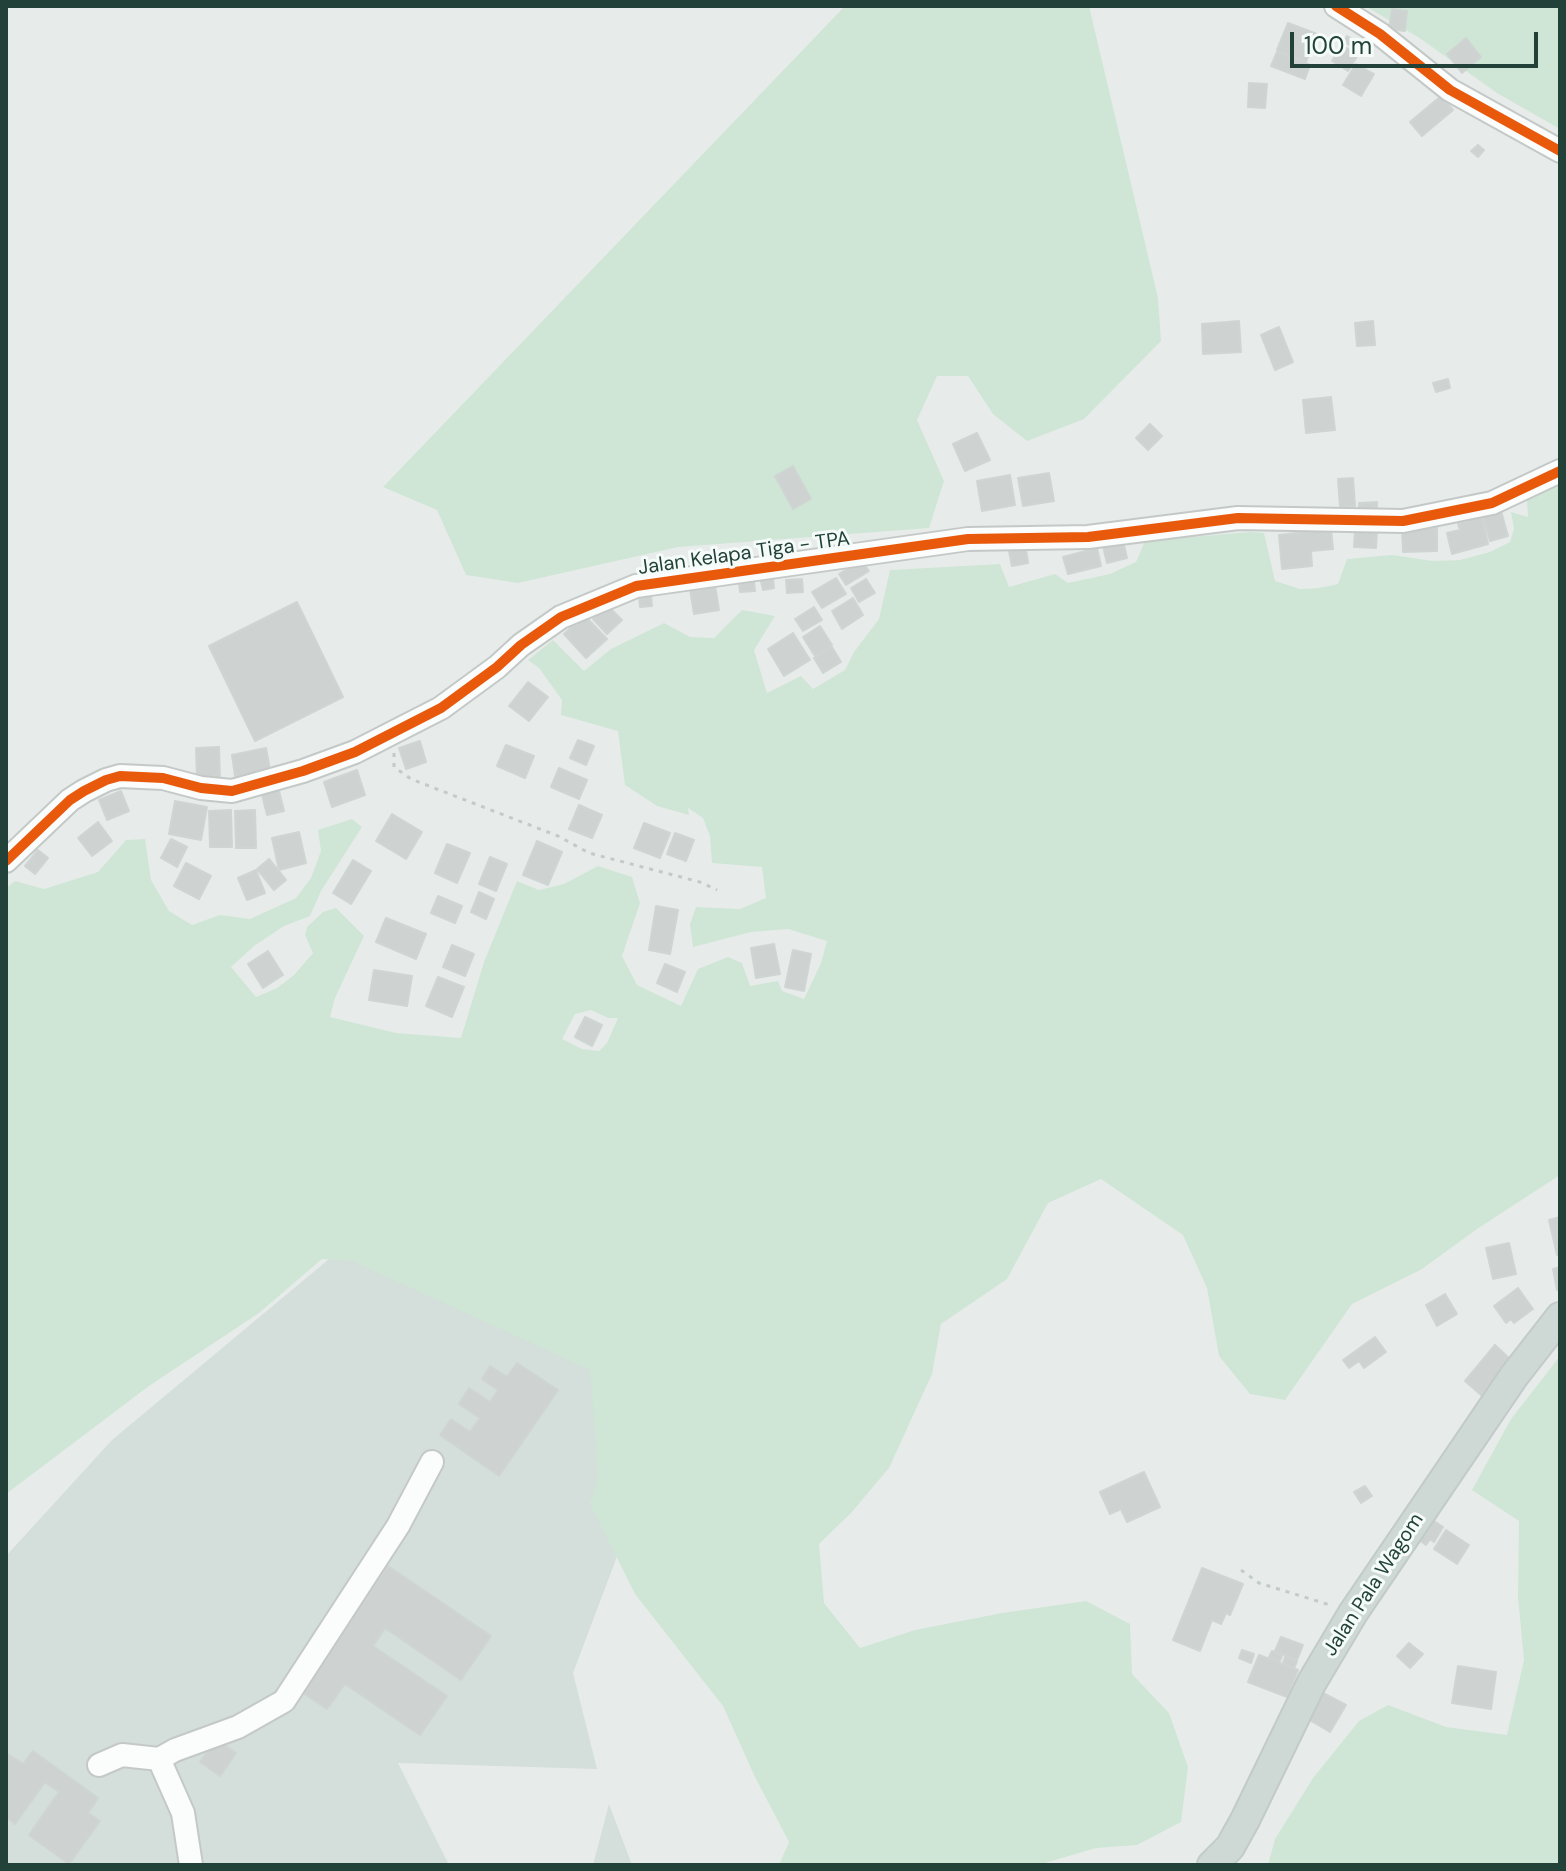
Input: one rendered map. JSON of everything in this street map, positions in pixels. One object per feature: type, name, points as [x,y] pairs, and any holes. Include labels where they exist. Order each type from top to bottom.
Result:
[{"type":"main road","name":"Jalan Pala Wagom","points":[[1212,1865],[1230,1847],[1312,1682],[1353,1613],[1514,1376],[1560,1317]]},
{"type":"street","points":[[1336,6],[1380,34],[1450,90],[1560,151]]},
{"type":"street","name":"Jalan Kelapa Tiga - TPA","points":[[6,861],[70,800],[106,780],[120,776],[163,778],[201,788],[232,791],[303,771],[395,733],[441,708],[561,617],[636,586],[968,539],[1088,537],[1238,518],[1403,521],[1492,503],[1560,471]]},
{"type":"street","points":[[99,1765],[122,1755],[159,1759],[238,1727],[284,1701],[398,1526],[432,1462]]},
{"type":"street","points":[[159,1759],[183,1813],[191,1865]]},
{"type":"path","points":[[395,733],[394,767],[411,779],[558,836],[589,853],[700,882],[717,890]]},
{"type":"path","points":[[1241,1570],[1259,1583],[1353,1613]]},
{"type":"shaded area","points":[[347,1244],[500,1250],[658,1448],[573,1673],[597,1769],[398,1763],[449,1865],[6,1865],[6,1556],[112,1440]]},
{"type":"shaded area","points":[[609,1804],[632,1865],[593,1865]]},
{"type":"green space","points":[[845,6],[1089,6],[1158,298],[1161,341],[1084,419],[1027,441],[993,414],[968,376],[937,376],[917,420],[944,481],[929,528],[678,547],[518,583],[466,575],[437,510],[383,487]]},
{"type":"green space","points":[[1365,6],[1560,6],[1560,129],[1497,93],[1418,37]]},
{"type":"green space","points":[[1560,484],[1560,1175],[1422,1269],[1352,1304],[1285,1400],[1250,1394],[1219,1356],[1207,1288],[1183,1235],[1101,1179],[1048,1203],[1007,1279],[941,1324],[932,1374],[889,1468],[851,1513],[819,1544],[824,1603],[860,1648],[915,1630],[1086,1601],[1130,1624],[1132,1674],[1169,1713],[1188,1767],[1181,1822],[1137,1845],[1096,1848],[1038,1865],[779,1865],[789,1842],[723,1706],[635,1594],[590,1504],[598,1475],[590,1370],[352,1261],[322,1259],[259,1313],[149,1386],[6,1494],[6,888],[15,881],[44,889],[98,872],[126,840],[145,839],[151,880],[169,911],[192,925],[220,915],[250,919],[296,898],[311,878],[321,851],[318,830],[352,819],[362,827],[321,891],[310,916],[284,926],[254,946],[231,967],[256,997],[277,988],[294,975],[313,953],[305,935],[307,927],[323,912],[336,908],[364,936],[335,998],[330,1017],[396,1033],[461,1038],[484,962],[517,881],[539,890],[564,884],[598,866],[632,877],[640,903],[622,956],[637,985],[681,1006],[698,969],[728,957],[742,963],[750,986],[778,981],[782,991],[804,999],[821,963],[827,941],[788,929],[751,932],[693,947],[690,924],[696,907],[740,909],[766,898],[762,867],[712,863],[710,836],[703,818],[688,808],[689,815],[657,806],[625,785],[618,731],[561,715],[562,700],[539,668],[528,660],[553,640],[584,671],[611,649],[664,623],[690,637],[714,638],[742,610],[775,616],[754,650],[767,693],[801,676],[813,689],[845,670],[854,652],[879,619],[890,570],[1000,564],[1009,587],[1055,574],[1068,583],[1110,574],[1136,562],[1145,541],[1250,532],[1264,533],[1275,581],[1300,589],[1319,588],[1338,584],[1347,559],[1392,555],[1433,561],[1460,560],[1490,552],[1510,542],[1514,529],[1511,512],[1528,517],[1527,500]],"holes":[[[591,1010],[608,1018],[618,1018],[607,1043],[599,1051],[582,1049],[562,1039],[575,1014]]]},
{"type":"green space","points":[[1560,1356],[1560,1865],[1268,1865],[1275,1839],[1313,1778],[1359,1721],[1388,1705],[1446,1727],[1507,1735],[1524,1660],[1518,1597],[1519,1521],[1472,1490],[1511,1419]]},
{"type":"building","points":[[1392,9],[1407,11],[1405,31],[1389,29]]},
{"type":"building","points":[[1288,23],[1317,34],[1306,62],[1277,50]]},
{"type":"building","points":[[1347,36],[1356,42],[1352,47],[1344,42]]},
{"type":"building","points":[[1466,38],[1481,57],[1462,73],[1447,54]]},
{"type":"building","points":[[1342,45],[1358,55],[1348,71],[1332,61]]},
{"type":"building","points":[[1277,52],[1310,65],[1305,79],[1271,66]]},
{"type":"building","points":[[1356,64],[1374,74],[1361,96],[1343,85]]},
{"type":"building","points":[[1249,83],[1267,84],[1265,108],[1248,107]]},
{"type":"building","points":[[1441,96],[1453,110],[1422,136],[1410,122]]},
{"type":"building","points":[[1478,145],[1484,150],[1478,157],[1471,151]]},
{"type":"building","points":[[1239,321],[1241,352],[1203,354],[1202,324]]},
{"type":"building","points":[[1373,321],[1375,345],[1357,346],[1355,323]]},
{"type":"building","points":[[1279,327],[1293,362],[1275,370],[1261,335]]},
{"type":"building","points":[[1448,379],[1450,388],[1436,392],[1433,383]]},
{"type":"building","points":[[1331,397],[1335,430],[1306,433],[1303,400]]},
{"type":"building","points":[[1150,424],[1162,436],[1148,450],[1136,438]]},
{"type":"building","points":[[977,433],[990,460],[965,471],[953,444]]},
{"type":"building","points":[[793,466],[811,499],[793,509],[775,476]]},
{"type":"building","points":[[1049,473],[1054,501],[1023,506],[1018,478]]},
{"type":"building","points":[[1010,475],[1015,505],[982,511],[977,481]]},
{"type":"building","points":[[1353,478],[1355,506],[1340,507],[1338,479]]},
{"type":"building","points":[[1377,502],[1377,512],[1359,513],[1359,503]]},
{"type":"building","points":[[1501,511],[1508,536],[1490,541],[1483,515]]},
{"type":"building","points":[[1482,517],[1488,544],[1452,554],[1447,533],[1460,530],[1458,524]]},
{"type":"building","points":[[1437,528],[1437,551],[1403,552],[1402,529]]},
{"type":"building","points":[[1331,529],[1333,549],[1311,551],[1312,566],[1282,569],[1279,535]]},
{"type":"building","points":[[1355,530],[1377,531],[1376,548],[1354,547]]},
{"type":"building","points":[[1123,541],[1127,558],[1107,563],[1103,546]]},
{"type":"building","points":[[1025,543],[1028,563],[1012,566],[1008,546]]},
{"type":"building","points":[[1097,548],[1101,566],[1068,574],[1063,557]]},
{"type":"building","points":[[861,560],[869,571],[846,585],[839,574]]},
{"type":"building","points":[[836,578],[846,594],[822,608],[812,592]]},
{"type":"building","points":[[773,579],[774,588],[763,590],[761,581]]},
{"type":"building","points":[[802,579],[803,592],[787,593],[786,580]]},
{"type":"building","points":[[866,579],[875,593],[859,602],[851,588]]},
{"type":"building","points":[[754,581],[755,591],[740,592],[739,582]]},
{"type":"building","points":[[715,585],[719,610],[694,614],[690,589]]},
{"type":"building","points":[[651,595],[652,606],[640,607],[639,596]]},
{"type":"building","points":[[853,598],[863,615],[842,629],[832,611]]},
{"type":"building","points":[[297,602],[343,697],[255,741],[209,646]]},
{"type":"building","points":[[607,605],[622,620],[607,634],[593,619]]},
{"type":"building","points":[[814,607],[822,620],[803,631],[795,619]]},
{"type":"building","points":[[584,615],[607,639],[586,658],[564,634]]},
{"type":"building","points":[[820,626],[832,645],[815,656],[803,637]]},
{"type":"building","points":[[793,633],[810,660],[784,676],[768,649]]},
{"type":"building","points":[[832,647],[841,662],[823,673],[814,658]]},
{"type":"building","points":[[528,682],[548,697],[529,721],[509,706]]},
{"type":"building","points":[[578,740],[594,746],[586,765],[570,758]]},
{"type":"building","points":[[420,741],[426,762],[406,769],[399,748]]},
{"type":"building","points":[[506,745],[534,756],[525,778],[497,766]]},
{"type":"building","points":[[219,747],[220,780],[197,780],[196,748]]},
{"type":"building","points":[[266,748],[270,770],[235,776],[232,755]]},
{"type":"building","points":[[559,768],[587,780],[579,799],[551,787]]},
{"type":"building","points":[[357,770],[365,795],[332,807],[324,782]]},
{"type":"building","points":[[121,791],[129,811],[107,820],[99,800]]},
{"type":"building","points":[[279,791],[284,811],[267,815],[262,795]]},
{"type":"building","points":[[175,801],[207,807],[201,840],[169,834]]},
{"type":"building","points":[[579,805],[602,815],[592,838],[569,829]]},
{"type":"building","points":[[231,810],[232,847],[210,847],[209,811]]},
{"type":"building","points":[[255,810],[256,848],[236,848],[235,811]]},
{"type":"building","points":[[392,814],[422,832],[406,859],[376,841]]},
{"type":"building","points":[[98,822],[112,841],[92,856],[78,838]]},
{"type":"building","points":[[644,823],[670,833],[660,858],[634,848]]},
{"type":"building","points":[[299,832],[306,863],[279,870],[272,838]]},
{"type":"building","points":[[675,833],[694,840],[686,861],[667,854]]},
{"type":"building","points":[[171,839],[187,847],[177,867],[161,858]]},
{"type":"building","points":[[537,841],[562,852],[548,885],[523,875]]},
{"type":"building","points":[[447,844],[470,853],[457,883],[435,873]]},
{"type":"building","points":[[38,850],[48,858],[35,874],[25,866]]},
{"type":"building","points":[[490,857],[507,864],[496,891],[479,884]]},
{"type":"building","points":[[269,859],[286,880],[274,890],[257,869]]},
{"type":"building","points":[[353,860],[371,871],[351,904],[333,893]]},
{"type":"building","points":[[186,863],[211,876],[199,899],[174,886]]},
{"type":"building","points":[[256,870],[265,893],[247,900],[238,878]]},
{"type":"building","points":[[479,892],[494,899],[486,919],[471,912]]},
{"type":"building","points":[[438,896],[462,906],[455,923],[431,913]]},
{"type":"building","points":[[656,906],[678,910],[670,954],[649,950]]},
{"type":"building","points":[[386,918],[426,934],[416,959],[376,942]]},
{"type":"building","points":[[774,944],[780,974],[756,978],[751,948]]},
{"type":"building","points":[[452,945],[474,954],[465,976],[443,967]]},
{"type":"building","points":[[793,950],[811,954],[804,991],[785,987]]},
{"type":"building","points":[[268,951],[283,975],[263,988],[248,964]]},
{"type":"building","points":[[665,964],[685,972],[677,992],[657,983]]},
{"type":"building","points":[[374,970],[412,976],[407,1006],[369,1000]]},
{"type":"building","points":[[438,977],[464,987],[452,1017],[426,1006]]},
{"type":"building","points":[[585,1017],[602,1025],[592,1046],[575,1037]]},
{"type":"building","points":[[1560,1217],[1560,1254],[1557,1255],[1549,1220]]},
{"type":"building","points":[[1509,1243],[1516,1274],[1493,1279],[1486,1248]]},
{"type":"building","points":[[1560,1267],[1560,1289],[1557,1290],[1553,1269]]},
{"type":"building","points":[[1518,1288],[1533,1309],[1514,1323],[1511,1319],[1506,1323],[1494,1306]]},
{"type":"building","points":[[1445,1294],[1457,1314],[1437,1326],[1426,1305]]},
{"type":"building","points":[[1375,1337],[1386,1352],[1364,1368],[1359,1361],[1349,1368],[1343,1360]]},
{"type":"building","points":[[1495,1345],[1511,1360],[1481,1395],[1465,1381]]},
{"type":"building","points":[[517,1363],[558,1390],[499,1476],[440,1435],[451,1419],[470,1432],[480,1418],[459,1404],[469,1388],[490,1402],[498,1390],[482,1379],[490,1366],[507,1377]]},
{"type":"building","points":[[1144,1472],[1160,1507],[1127,1522],[1121,1509],[1110,1514],[1100,1492]]},
{"type":"building","points":[[1365,1486],[1372,1496],[1361,1503],[1354,1492]]},
{"type":"building","points":[[1428,1517],[1443,1527],[1434,1542],[1430,1539],[1426,1545],[1415,1537]]},
{"type":"building","points":[[1446,1530],[1469,1545],[1457,1564],[1434,1549]]},
{"type":"building","points":[[388,1566],[491,1636],[461,1680],[385,1628],[373,1646],[447,1696],[420,1735],[345,1684],[327,1709],[300,1691],[336,1643],[328,1638],[355,1599],[362,1604]]},
{"type":"building","points":[[1202,1568],[1243,1584],[1230,1615],[1226,1613],[1221,1624],[1212,1620],[1200,1651],[1173,1640]]},
{"type":"building","points":[[1281,1637],[1303,1645],[1297,1660],[1275,1651]]},
{"type":"building","points":[[1409,1643],[1423,1654],[1410,1668],[1397,1656]]},
{"type":"building","points":[[1242,1650],[1254,1654],[1251,1663],[1239,1658]]},
{"type":"building","points":[[1272,1651],[1282,1656],[1280,1661],[1269,1657]]},
{"type":"building","points":[[1259,1655],[1298,1670],[1287,1697],[1248,1682]]},
{"type":"building","points":[[1285,1657],[1297,1661],[1294,1668],[1283,1663]]},
{"type":"building","points":[[1458,1666],[1496,1672],[1491,1709],[1452,1703]]},
{"type":"building","points":[[1323,1693],[1346,1705],[1330,1732],[1308,1719]]},
{"type":"building","points":[[216,1739],[236,1753],[220,1776],[200,1762]]},
{"type":"building","points":[[33,1751],[98,1798],[88,1813],[100,1821],[69,1864],[29,1835],[59,1792],[45,1782],[15,1824],[6,1817],[6,1753],[23,1764]]},
{"type":"cycle path","points":[[1336,6],[1380,34],[1450,90],[1560,151]]},
{"type":"cycle path","points":[[6,861],[70,800],[106,780],[120,776],[163,778],[201,788],[232,791],[355,752],[441,708],[561,617],[636,586],[968,539],[1088,537],[1238,518],[1403,521],[1492,503],[1560,471]]}]
